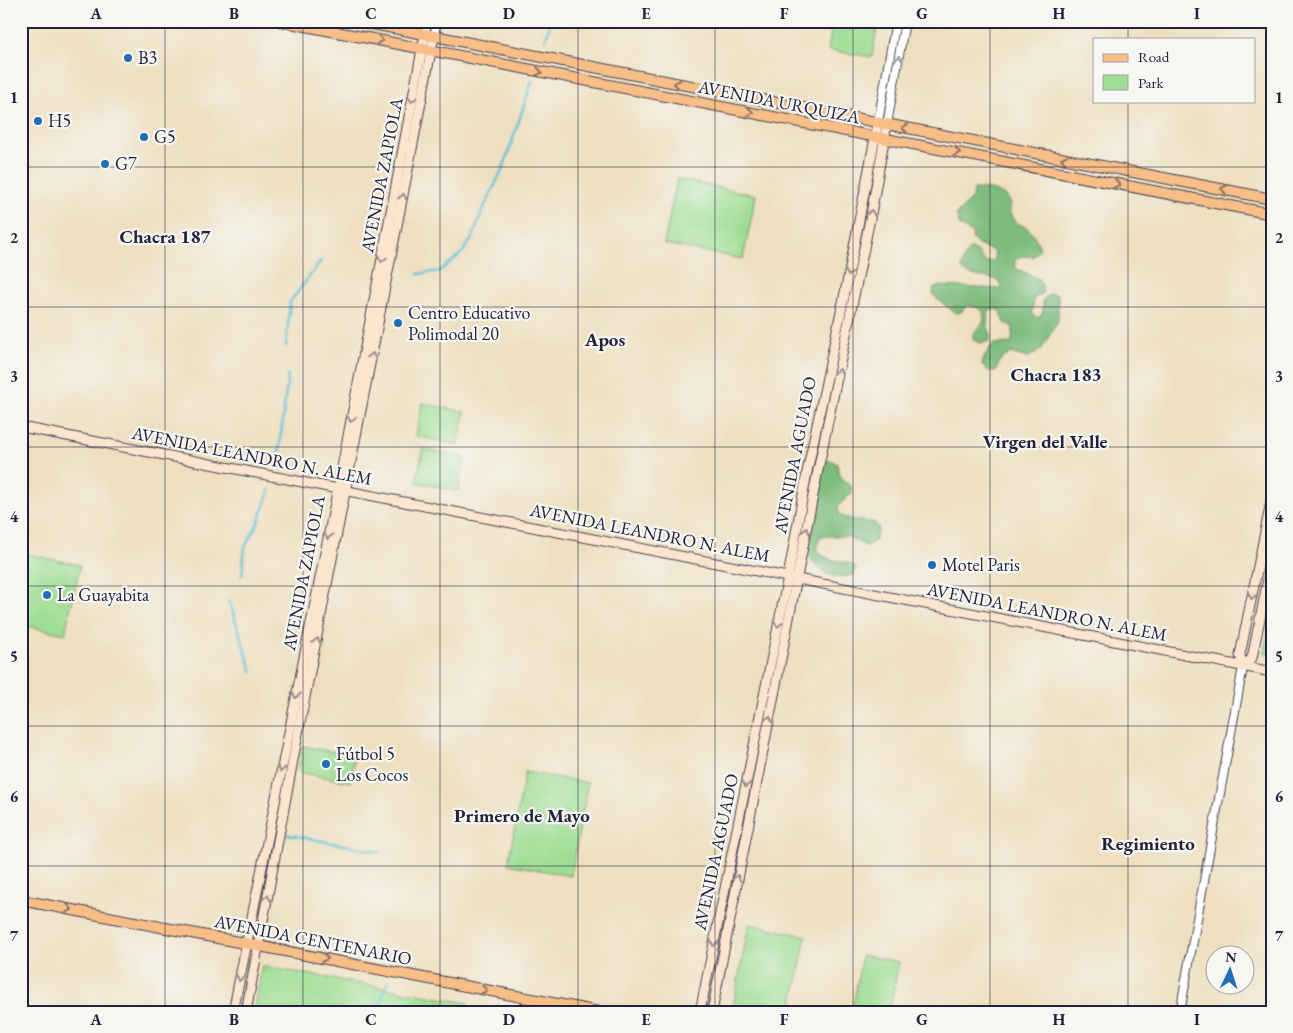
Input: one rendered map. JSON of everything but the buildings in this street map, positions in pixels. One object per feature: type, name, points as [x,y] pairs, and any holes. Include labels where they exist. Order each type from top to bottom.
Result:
[{"type":"main road","name":"AVENIDA URQUIZA","points":[[280,21],[1272,214]]},
{"type":"main road","name":"AVENIDA URQUIZA","points":[[357,21],[1272,199]]},
{"type":"main road","name":"AVENIDA ZAPIOLA","points":[[246,1012],[260,946],[342,489],[429,35]]},
{"type":"main road","name":"AVENIDA AGUADO","points":[[712,1012],[792,578],[808,468],[882,123]]},
{"type":"main road","name":"AVENIDA LEANDRO N. ALEM","points":[[21,427],[1272,672]]},
{"type":"main road","name":"AVENIDA ZAPIOLA","points":[[233,1012],[290,721],[342,489]]},
{"type":"main road","points":[[1243,667],[1240,655],[1272,497]]},
{"type":"main road","points":[[1243,667],[1252,658],[1272,560]]},
{"type":"main road","name":"AVENIDA AGUADO","points":[[700,1012],[792,578]]},
{"type":"main road","name":"AVENIDA CENTENARIO","points":[[21,900],[599,1012]]},
{"type":"street","name":"AVENIDA ZAPIOLA","points":[[427,21],[429,35]]},
{"type":"street","name":"AVENIDA ZAPIOLA","points":[[429,35],[437,21]]},
{"type":"street","name":"AVENIDA AGUADO","points":[[882,123],[896,21]]},
{"type":"street","name":"AVENIDA AGUADO","points":[[882,123],[905,21]]},
{"type":"street","points":[[1180,1012],[1243,667]]},
{"type":"green space","points":[[833,21],[878,21],[872,57],[828,50]]},
{"type":"green space","points":[[677,179],[756,195],[743,259],[664,244]]},
{"type":"green space","points":[[974,189],[994,191],[1006,197],[1010,201],[1010,213],[1015,223],[1032,232],[1037,240],[1040,249],[1033,257],[1021,256],[1015,260],[1015,268],[1039,279],[1042,285],[1042,294],[1034,298],[1032,315],[1039,318],[1043,312],[1043,300],[1050,293],[1058,295],[1058,321],[1041,350],[1027,358],[1011,353],[1000,360],[996,371],[989,371],[982,365],[984,357],[993,344],[1012,343],[1013,327],[1005,323],[999,309],[989,311],[987,325],[991,335],[989,341],[982,343],[973,340],[973,334],[984,321],[983,312],[979,308],[967,305],[961,312],[955,313],[933,293],[934,288],[942,286],[1002,289],[998,280],[975,276],[962,270],[964,258],[971,248],[985,262],[995,261],[994,251],[978,245],[973,240],[972,233],[960,226],[956,215],[972,198]]},
{"type":"green space","points":[[422,403],[465,412],[458,445],[416,436]]},
{"type":"green space","points":[[423,449],[465,458],[458,491],[416,482]]},
{"type":"green space","points":[[831,460],[837,464],[839,475],[851,486],[852,493],[838,506],[839,515],[875,523],[879,528],[875,541],[866,546],[846,536],[821,536],[818,543],[818,551],[827,558],[846,562],[856,567],[854,575],[845,577],[831,576],[820,570],[806,552],[820,462]]},
{"type":"green space","name":"La Guayabita","points":[[21,553],[80,565],[65,634],[21,625]]},
{"type":"green space","points":[[1272,611],[1272,654],[1264,652]]},
{"type":"green space","name":"Fútbol 5 Los Cocos","points":[[303,746],[355,756],[350,782],[298,772]]},
{"type":"green space","points":[[525,772],[588,783],[571,876],[508,864]]},
{"type":"green space","points":[[749,924],[806,936],[791,1012],[732,1012]]},
{"type":"green space","points":[[862,955],[899,962],[889,1012],[852,1012]]},
{"type":"green space","points":[[247,959],[252,960],[241,1012],[236,1012]]},
{"type":"green space","points":[[262,966],[468,1003],[467,1012],[254,1012]]},
{"type":"waterway","points":[[545,40],[551,21]]},
{"type":"waterway","points":[[418,274],[440,271],[462,253],[472,239],[482,212],[504,166],[532,81]]},
{"type":"waterway","points":[[286,346],[290,302],[321,261]]},
{"type":"waterway","points":[[278,460],[288,375]]},
{"type":"waterway","points":[[242,575],[245,547],[259,521],[270,490]]},
{"type":"waterway","points":[[229,601],[252,671]]},
{"type":"waterway","points":[[286,834],[380,852]]},
{"type":"waterway","points":[[378,1012],[388,981]]},
{"type":"place","name":"B3","points":[[128,58]]},
{"type":"place","name":"H5","points":[[38,121]]},
{"type":"place","name":"G5","points":[[144,137]]},
{"type":"place","name":"G7","points":[[105,164]]},
{"type":"place","name":"Centro Educativo Polimodal 20","points":[[398,323]]},
{"type":"place","name":"Motel Paris","points":[[932,565]]},
{"type":"place","name":"La Guayabita","points":[[47,595]]},
{"type":"place","name":"Fútbol 5 Los Cocos","points":[[326,764]]},
{"type":"district","name":"Chacra 187","points":[[165,236]]},
{"type":"district","name":"Apos","points":[[605,339]]},
{"type":"district","name":"Chacra 183","points":[[1056,374]]},
{"type":"district","name":"Virgen del Valle","points":[[1045,441]]},
{"type":"district","name":"Primero de Mayo","points":[[522,815]]},
{"type":"district","name":"Regimiento","points":[[1148,843]]}]
